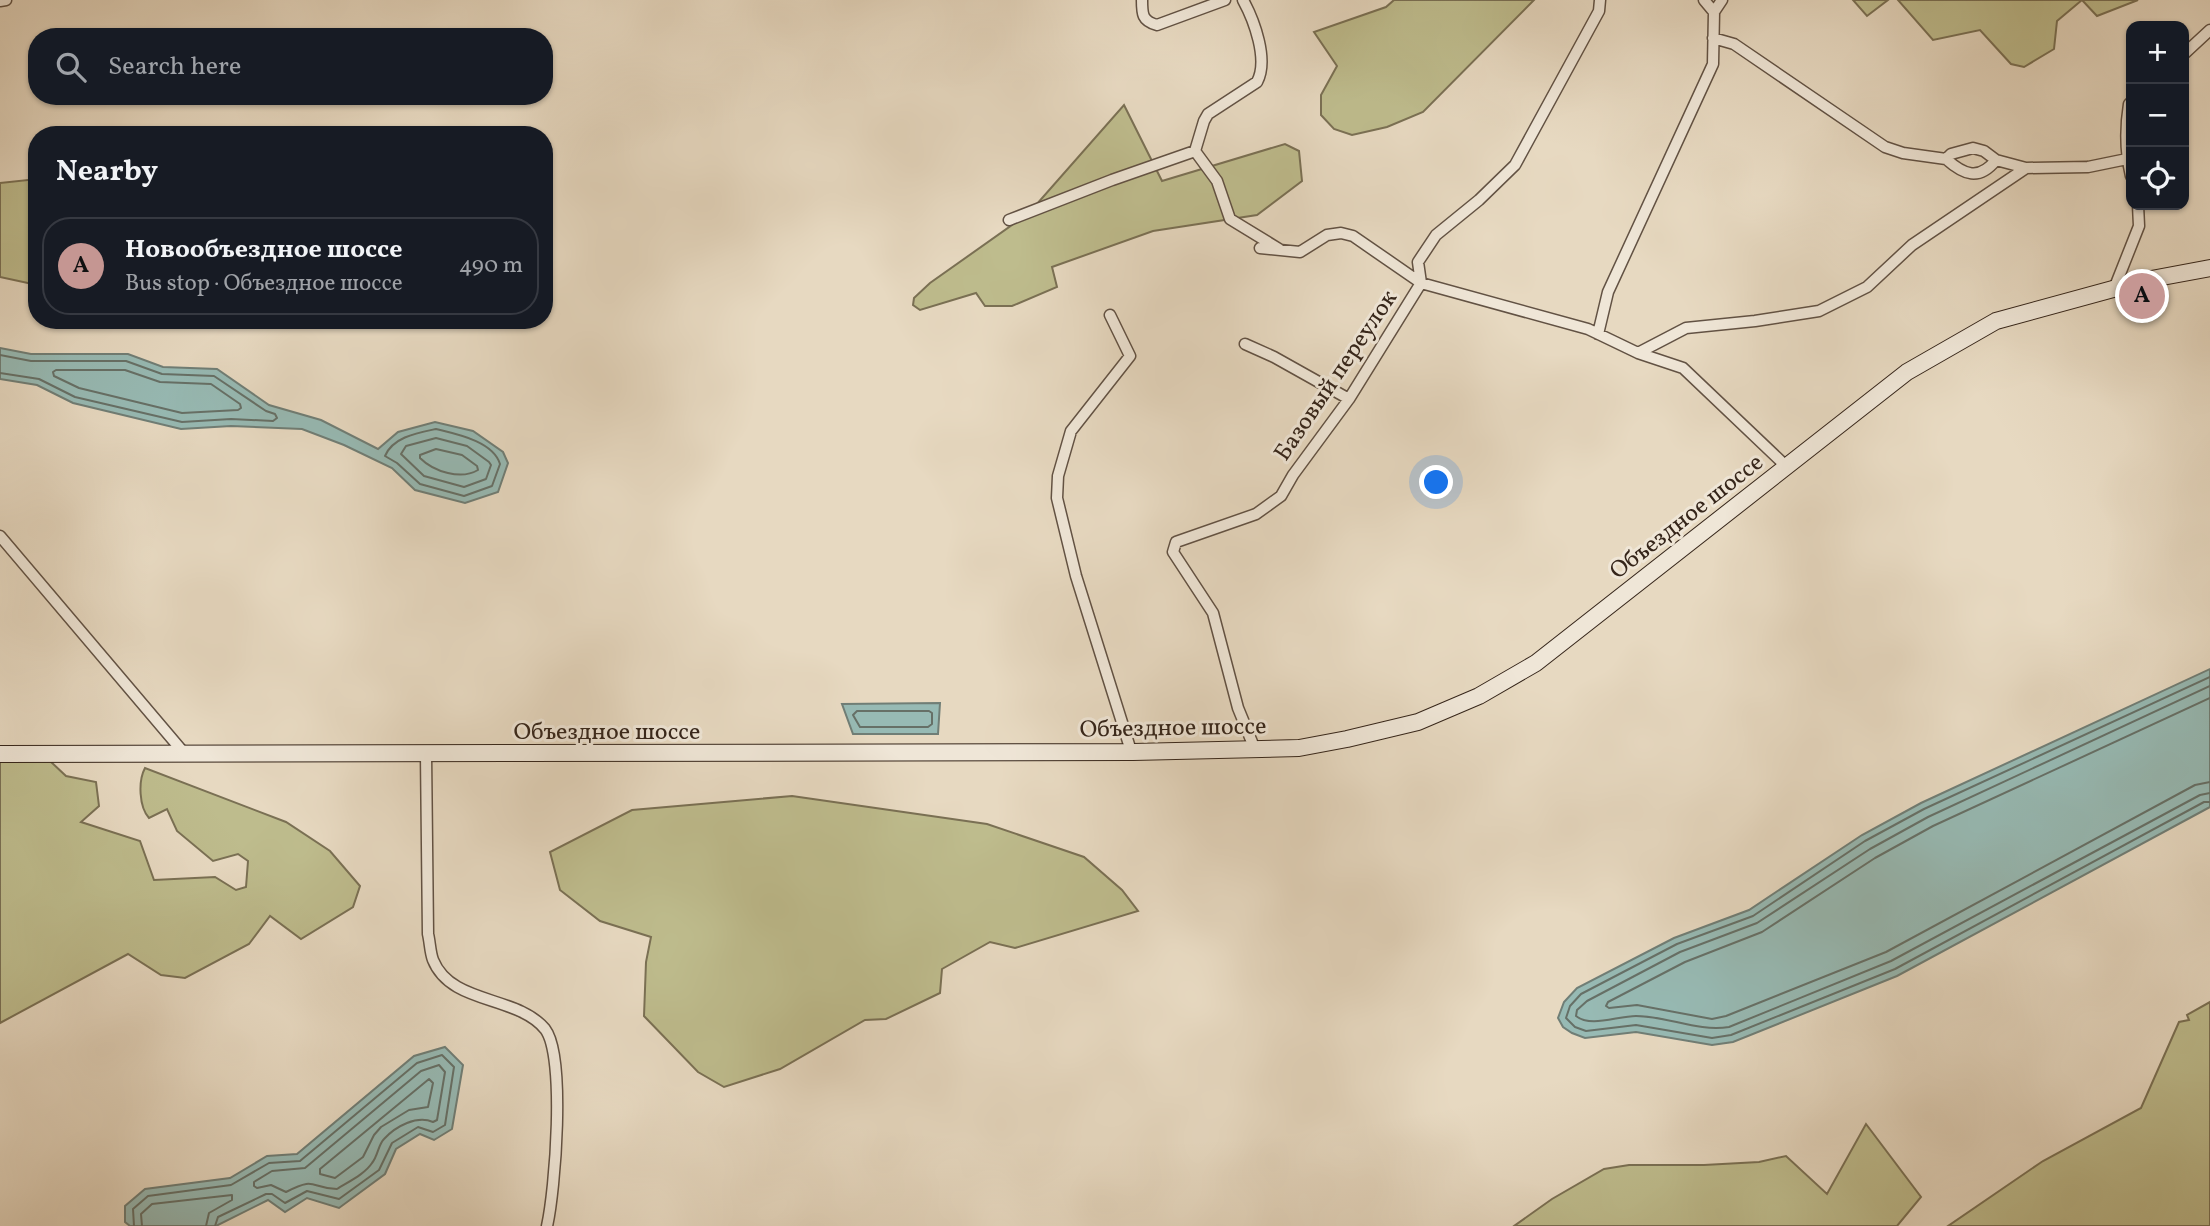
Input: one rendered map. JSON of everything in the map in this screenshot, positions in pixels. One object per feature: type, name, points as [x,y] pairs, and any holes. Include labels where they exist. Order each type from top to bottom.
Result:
[{"type":"main road","name":"Объездное шоссе","points":[[0,754],[1131,751],[1299,748],[1347,739],[1418,722],[1479,696],[1536,663],[1907,372],[1996,321],[2114,289],[2210,268]]},
{"type":"street","points":[[0,1],[6,0]]},
{"type":"street","points":[[1142,0],[1142,15],[1148,23],[1157,25],[1225,0]]},
{"type":"street","points":[[1195,151],[1208,114],[1257,82],[1262,74],[1262,55],[1243,0]]},
{"type":"street","name":"Базовый переулок","points":[[1254,747],[1238,708],[1213,613],[1173,552],[1176,542],[1256,514],[1281,496],[1293,475],[1349,399],[1421,283],[1418,262],[1436,235],[1479,200],[1515,164],[1599,11],[1600,0]]},
{"type":"street","points":[[1704,0],[1714,12]]},
{"type":"street","points":[[1598,334],[1608,292],[1713,64],[1714,12],[1722,0]]},
{"type":"street","points":[[2189,49],[2210,30]]},
{"type":"street","points":[[1713,38],[1734,44],[1885,147],[1903,153],[1946,159],[1964,173],[1972,174],[1991,167],[1996,160]]},
{"type":"street","points":[[2126,124],[2126,145]]},
{"type":"street","points":[[1946,159],[1951,154],[1973,148],[1984,151],[1996,160],[2026,167],[2088,167],[2126,159]]},
{"type":"street","points":[[1009,220],[1195,151]]},
{"type":"street","points":[[1195,151],[1217,181],[1230,219],[1281,250]]},
{"type":"street","points":[[1638,353],[1686,328],[1818,311],[1867,287],[1912,245],[2026,167]]},
{"type":"street","points":[[2114,289],[2138,226],[2138,210]]},
{"type":"street","points":[[1260,248],[1300,252],[1326,235],[1341,233],[1353,236],[1421,283],[1598,334],[1638,353],[1684,368],[1786,466]]},
{"type":"street","points":[[1110,315],[1130,356],[1071,432],[1058,475],[1057,498],[1076,576],[1131,751]]},
{"type":"street","points":[[1245,344],[1274,356],[1349,399]]},
{"type":"street","points":[[0,536],[184,753]]},
{"type":"street","points":[[426,754],[428,934],[433,961],[445,977],[467,992],[529,1016],[546,1031],[554,1052],[558,1140],[547,1226]]},
{"type":"shaded area","points":[[1394,0],[1534,0],[1423,112],[1387,127],[1352,135],[1334,129],[1321,115],[1321,95],[1337,66],[1314,32],[1386,7]]},
{"type":"shaded area","points":[[1853,0],[1888,0],[1867,16]]},
{"type":"shaded area","points":[[1898,0],[2082,0],[2057,21],[2054,49],[2024,67],[2011,64],[1980,30],[1933,40]]},
{"type":"shaded area","points":[[2082,0],[2138,0],[2097,16]]},
{"type":"shaded area","points":[[1124,105],[1162,181],[1285,144],[1299,151],[1302,181],[1257,215],[1153,231],[1052,267],[1057,287],[1012,306],[985,306],[976,293],[920,310],[913,305],[914,298],[930,283],[1029,213]]},
{"type":"shaded area","points":[[28,180],[28,283],[0,277],[0,183]]},
{"type":"shaded area","points":[[50,761],[66,776],[96,782],[99,806],[81,822],[140,841],[154,880],[215,877],[236,890],[246,887],[248,861],[238,854],[213,861],[177,831],[167,809],[149,818],[143,807],[141,794],[141,780],[145,768],[286,822],[330,851],[360,886],[353,907],[301,939],[270,916],[249,944],[185,978],[161,975],[128,954],[0,1023],[0,762]]},
{"type":"shaded area","points":[[792,796],[987,824],[1084,857],[1122,890],[1138,911],[1015,948],[990,942],[942,969],[940,993],[886,1019],[865,1020],[780,1069],[724,1087],[698,1072],[644,1016],[646,962],[651,937],[600,921],[560,890],[550,852],[632,810]]},
{"type":"shaded area","points":[[2210,1002],[2210,1226],[1948,1226],[2043,1161],[2141,1108],[2179,1022],[2189,1020],[2187,1015]]},
{"type":"shaded area","points":[[1866,1124],[1921,1197],[1897,1226],[1514,1226],[1552,1199],[1604,1169],[1629,1165],[1759,1162],[1786,1156],[1827,1194]]},
{"type":"water","points":[[0,348],[31,354],[128,354],[163,367],[217,369],[269,405],[321,420],[378,449],[398,432],[435,422],[473,431],[503,452],[508,463],[498,492],[465,503],[415,490],[392,468],[302,429],[231,426],[181,429],[73,403],[37,385],[0,379]]},
{"type":"water","points":[[2210,669],[2210,807],[1897,976],[1733,1042],[1712,1045],[1636,1032],[1585,1038],[1563,1027],[1558,1018],[1564,1002],[1577,988],[1674,938],[1749,910],[1862,835],[1921,803]]},
{"type":"water","points":[[940,703],[938,734],[853,734],[842,704]]},
{"type":"water","points":[[445,1047],[463,1065],[452,1129],[434,1140],[420,1134],[396,1149],[385,1174],[339,1208],[307,1198],[285,1212],[268,1200],[216,1226],[130,1226],[125,1222],[125,1206],[145,1189],[230,1178],[267,1156],[297,1154],[414,1056]]},
{"type":"place","name":"Новообъездное шоссе","points":[[2142,296]]}]
